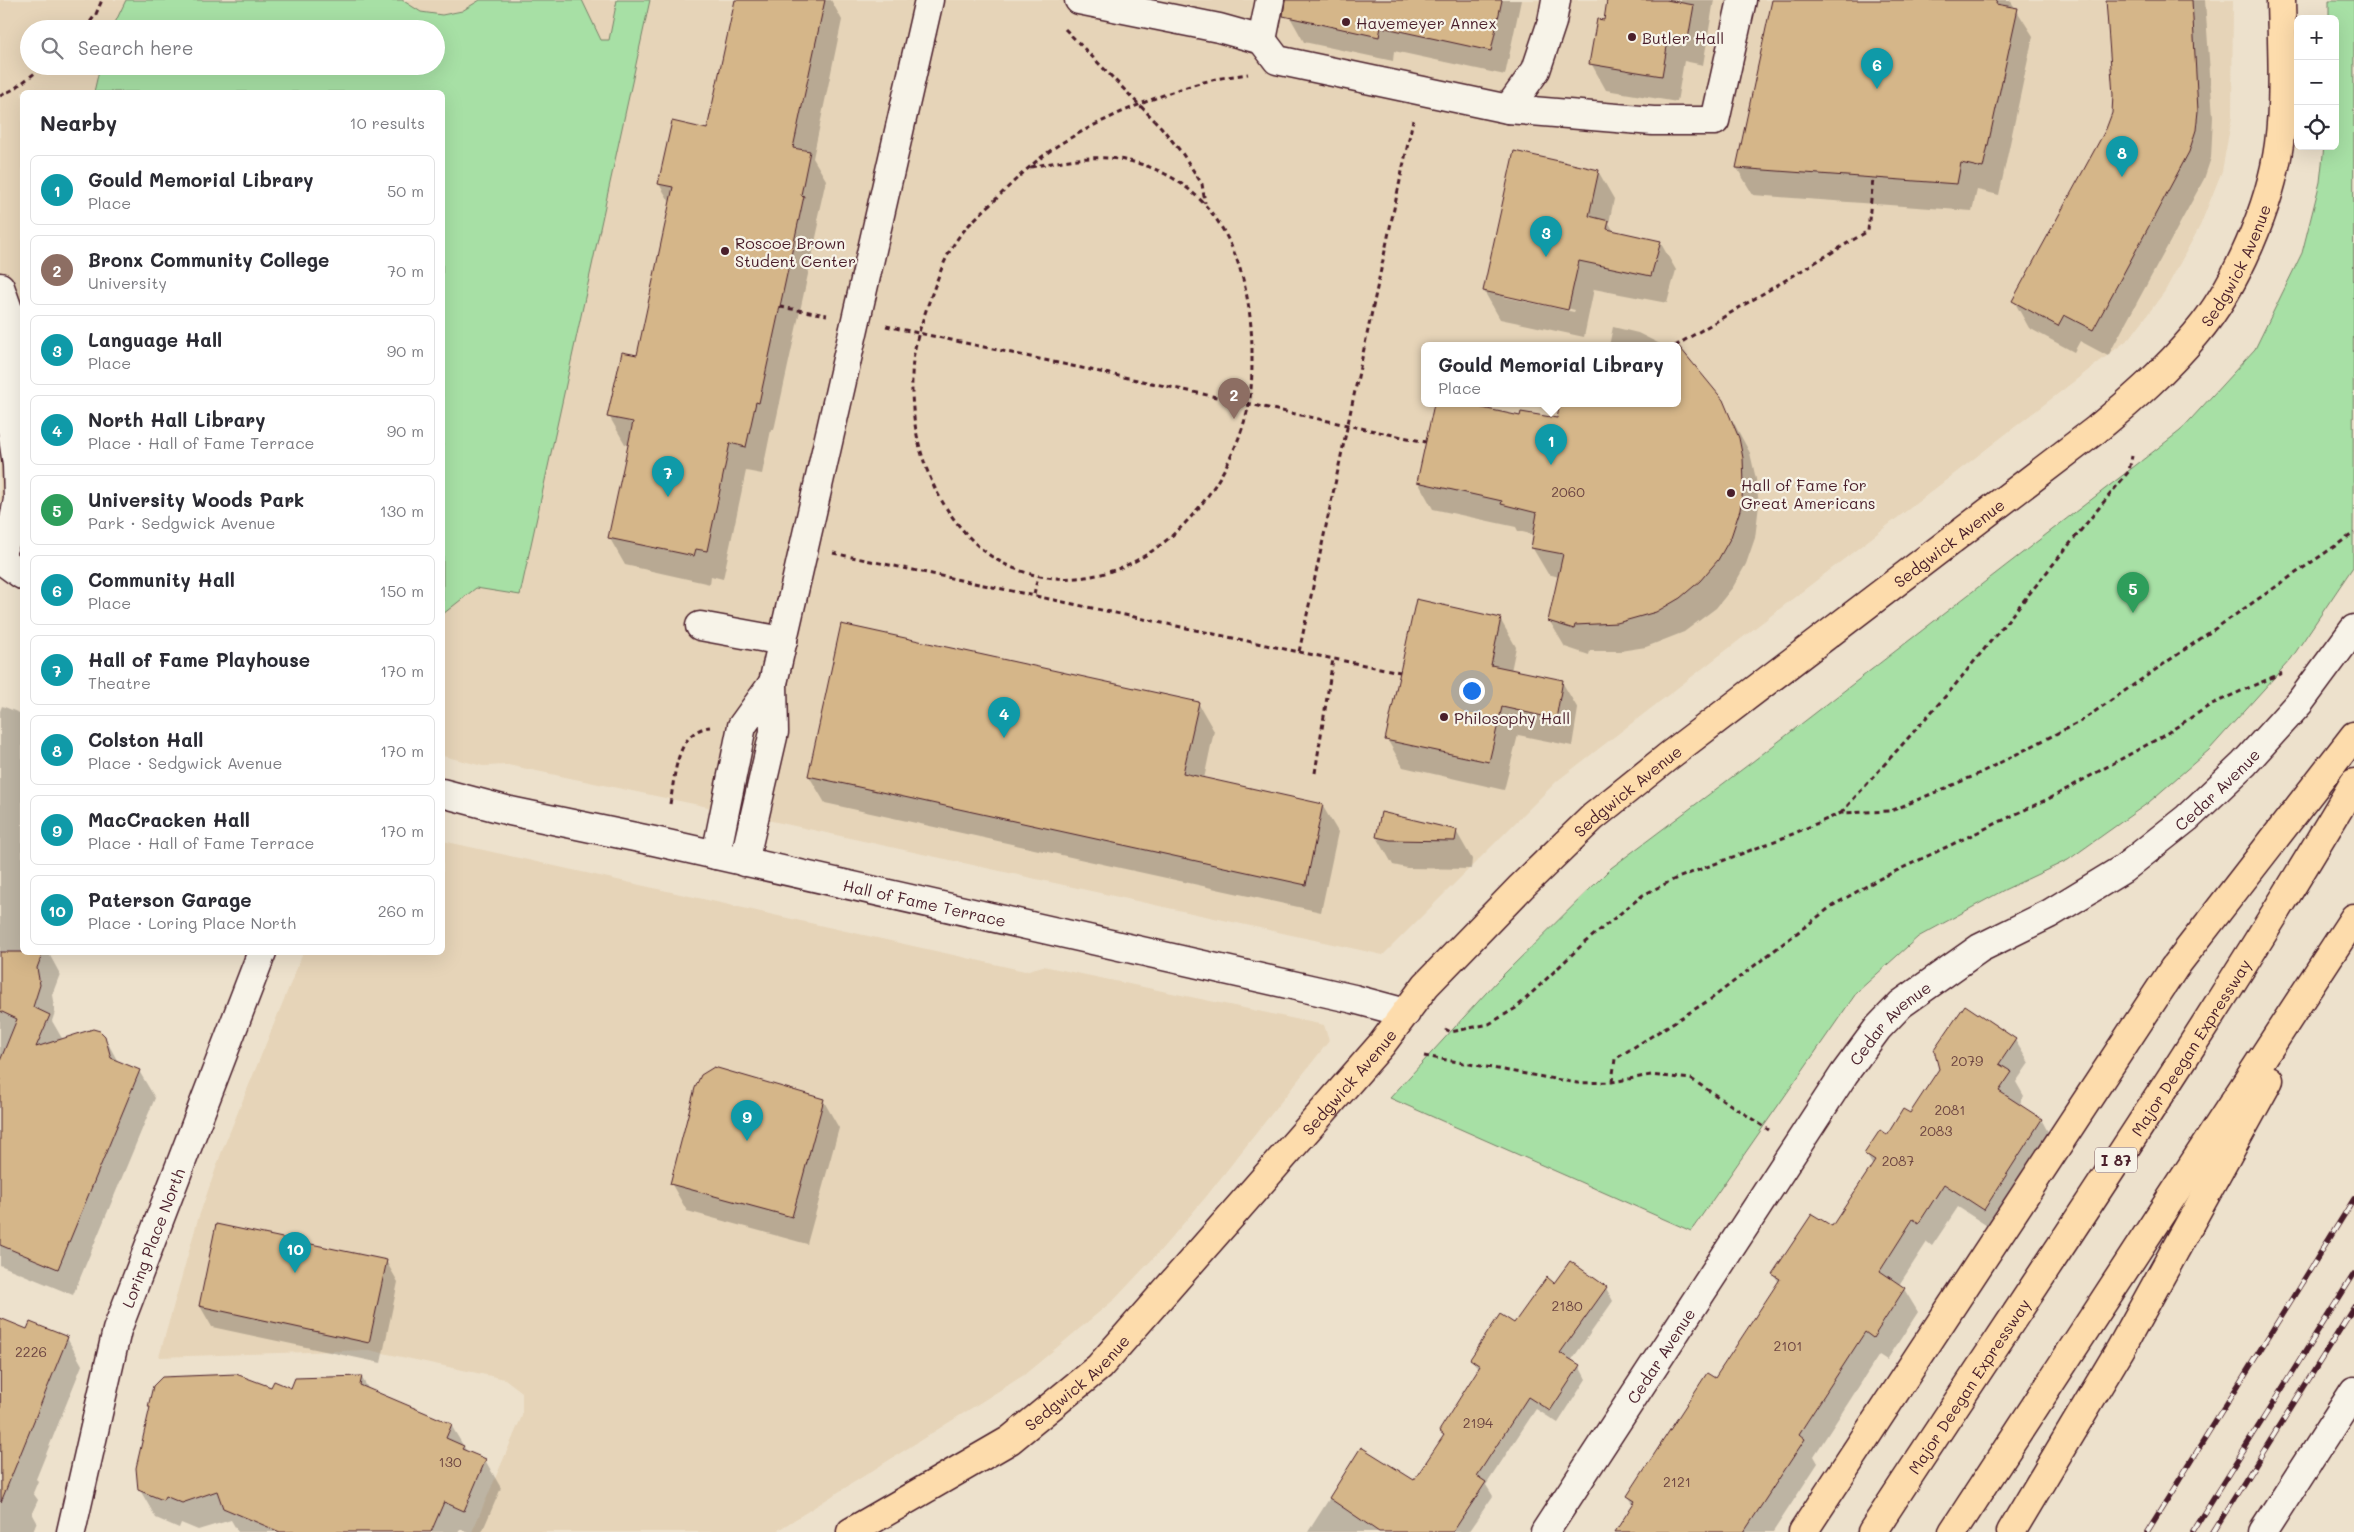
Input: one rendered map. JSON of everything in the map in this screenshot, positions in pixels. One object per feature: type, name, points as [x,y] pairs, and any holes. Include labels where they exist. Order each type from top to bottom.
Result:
[{"type":"main road","name":"Sedgwick Avenue","points":[[851,1532],[1010,1440],[1100,1367],[1406,1013],[1426,985],[1521,887],[1593,817],[1678,749],[2098,429],[2142,392],[2198,333],[2235,274],[2264,207],[2272,179],[2282,108],[2281,0]]},
{"type":"main road","points":[[1803,1532],[2174,968],[2354,736]]},
{"type":"main road","name":"Major Deegan Expressway","points":[[1872,1532],[2268,925],[2354,783]]},
{"type":"main road","points":[[1953,1532],[2354,918]]},
{"type":"main road","points":[[2011,1532],[2126,1340],[2354,924]]},
{"type":"street","points":[[744,862],[774,732],[773,683],[928,0]]},
{"type":"street","points":[[1079,0],[1219,28],[1262,40],[1277,60],[1508,109],[1652,121],[1715,122],[1742,0]]},
{"type":"street","points":[[1262,40],[1270,0]]},
{"type":"street","points":[[1508,109],[1536,70],[1552,22],[1556,0]]},
{"type":"street","points":[[0,287],[12,320],[9,410],[17,465],[18,500],[14,520],[0,557],[20,573]]},
{"type":"street","points":[[700,626],[783,641]]},
{"type":"street","name":"Cedar Avenue","points":[[1545,1532],[1834,1090],[1878,1028],[1901,1004],[1980,948],[2049,914],[2124,869],[2187,818],[2244,764],[2300,702],[2354,628]]},
{"type":"street","points":[[716,855],[742,726],[773,683]]},
{"type":"street","name":"Hall of Fame Terrace","points":[[445,793],[510,811],[716,855],[1354,999],[1406,1013]]},
{"type":"street","name":"Loring Place North","points":[[71,1532],[117,1330],[261,955]]},
{"type":"street","points":[[2263,1532],[2354,1391]]},
{"type":"path","points":[[92,20],[102,0]]},
{"type":"path","points":[[1064,29],[1138,106],[1161,127],[1182,153],[1202,184],[1206,205]]},
{"type":"path","points":[[1031,166],[1071,160],[1121,159],[1162,172],[1185,186],[1206,205],[1227,236],[1238,261],[1252,326],[1252,373],[1249,404],[1232,455],[1215,485],[1182,526],[1164,543],[1138,560],[1113,570],[1079,578],[1047,578],[1013,569],[981,550],[955,524],[936,495],[924,465],[916,433],[913,396],[914,359],[920,333],[939,276],[954,244],[973,221],[1031,166],[1064,142],[1138,106],[1212,80],[1255,72]]},
{"type":"path","points":[[0,96],[14,89],[32,75]]},
{"type":"path","points":[[1299,652],[1414,114]]},
{"type":"path","points":[[1681,342],[1868,231],[1874,178]]},
{"type":"path","points":[[780,307],[832,316]]},
{"type":"path","points":[[878,325],[1426,442]]},
{"type":"path","points":[[1841,813],[1951,690],[2037,585],[2129,471],[2132,456]]},
{"type":"path","points":[[1445,1029],[1451,1032],[1489,1024],[1516,1008],[1584,943],[1643,895],[1675,879],[1788,836],[1841,813],[1891,811],[1974,776],[2081,721],[2354,532]]},
{"type":"path","points":[[826,552],[1400,672]]},
{"type":"path","points":[[1034,594],[1038,576]]},
{"type":"path","points":[[1315,773],[1333,658]]},
{"type":"path","points":[[1612,1082],[1615,1060],[1711,999],[1832,906],[1877,880],[2054,796],[2161,737],[2212,704],[2290,669]]},
{"type":"path","points":[[670,804],[683,745],[694,732],[713,727]]},
{"type":"path","points":[[1424,1056],[1577,1083],[1612,1082],[1651,1075],[1691,1079],[1770,1131]]},
{"type":"shaded area","points":[[0,0],[2233,0],[2232,117],[2222,171],[2200,226],[2165,291],[2130,338],[1557,781],[1383,955],[713,808],[508,765],[483,766],[445,756],[445,90],[20,90],[20,519],[0,501]]},
{"type":"shaded area","points":[[445,841],[1025,971],[1043,966],[1324,1025],[1329,1041],[1205,1198],[1160,1251],[1116,1298],[1024,1375],[775,1532],[472,1532],[522,1416],[522,1392],[505,1379],[369,1350],[159,1357],[198,1219],[222,1151],[302,955],[445,955]]},
{"type":"green space","points":[[126,0],[402,0],[421,12],[442,15],[462,11],[480,0],[582,0],[601,40],[609,40],[617,0],[650,0],[520,595],[476,588],[445,612],[445,90],[94,90],[98,75],[445,75],[445,20],[116,20]]},
{"type":"green space","points":[[2329,0],[2354,0],[2353,567],[2291,659],[2209,750],[2148,803],[2068,860],[2004,890],[1918,937],[1857,992],[1691,1231],[1390,1098],[1497,981],[1611,868],[1752,762],[2180,431],[2255,349],[2302,253],[2320,182],[2324,150],[2339,150],[2339,15],[2329,15]]},
{"type":"building","name":"Roscoe Brown Student Center","points":[[735,0],[825,0],[793,148],[810,151],[801,195],[804,196],[759,403],[756,402],[746,447],[730,443],[707,551],[696,549],[694,556],[608,538],[633,422],[607,417],[622,352],[637,355],[673,187],[658,184],[672,121],[707,129]]},
{"type":"building","points":[[1285,0],[1502,0],[1491,51],[1381,27],[1379,37],[1283,16]]},
{"type":"building","name":"Butler Hall","points":[[1607,0],[1666,0],[1694,5],[1688,39],[1669,35],[1662,76],[1589,64],[1597,19],[1604,20]]},
{"type":"building","points":[[1772,0],[1997,0],[1996,4],[2018,8],[1983,168],[1961,163],[1957,184],[1736,168]]},
{"type":"building","points":[[2106,0],[2192,0],[2198,111],[2196,130],[2189,152],[2093,330],[2064,315],[2058,326],[2012,301],[2106,129],[2112,113],[2113,95]]},
{"type":"building","points":[[1514,151],[1599,170],[1589,216],[1609,221],[1607,229],[1661,241],[1651,276],[1579,261],[1568,310],[1483,291]]},
{"type":"building","points":[[1681,349],[1723,400],[1739,438],[1743,458],[1744,484],[1740,510],[1731,537],[1718,560],[1700,581],[1680,598],[1656,612],[1617,623],[1575,625],[1574,629],[1548,621],[1563,554],[1531,548],[1537,513],[1501,504],[1502,501],[1417,482],[1433,407],[1478,407],[1520,416],[1521,412],[1557,418],[1559,407],[1681,407]]},
{"type":"building","name":"Philosophy Hall","points":[[1416,599],[1501,618],[1491,665],[1563,680],[1556,719],[1502,707],[1489,762],[1385,740]]},
{"type":"building","points":[[841,624],[1199,702],[1183,773],[1323,804],[1306,885],[808,776]]},
{"type":"building","points":[[1381,812],[1457,830],[1455,841],[1390,840],[1376,837]]},
{"type":"building","points":[[0,952],[20,952],[20,955],[42,955],[37,968],[40,985],[33,1007],[50,1015],[36,1047],[93,1029],[100,1031],[105,1036],[111,1058],[140,1070],[58,1269],[0,1245],[0,1061],[17,1019],[0,1011]]},
{"type":"building","points":[[1965,1005],[2016,1039],[1999,1064],[2012,1072],[1999,1091],[2042,1119],[1984,1210],[1944,1184],[1919,1223],[1913,1219],[1880,1271],[1905,1288],[1873,1338],[1865,1332],[1799,1434],[1805,1439],[1744,1532],[1615,1532],[1635,1501],[1627,1496],[1707,1373],[1715,1378],[1780,1279],[1772,1274],[1812,1214],[1832,1226],[1875,1161],[1864,1154],[1880,1130],[1887,1135],[1903,1109],[1910,1113],[1939,1069],[1934,1050]]},
{"type":"building","points":[[714,1067],[824,1099],[792,1217],[670,1184],[695,1088],[701,1075]]},
{"type":"building","points":[[216,1224],[387,1260],[369,1343],[199,1306]]},
{"type":"building","points":[[1570,1261],[1607,1287],[1560,1353],[1580,1365],[1550,1411],[1528,1397],[1477,1476],[1486,1482],[1453,1532],[1379,1532],[1329,1498],[1361,1447],[1414,1480],[1444,1435],[1439,1431],[1480,1366],[1470,1359],[1500,1314],[1514,1323],[1547,1277],[1554,1283]]},
{"type":"building","points":[[0,1318],[27,1329],[30,1322],[68,1337],[1,1502]]},
{"type":"building","points":[[236,1374],[271,1387],[274,1381],[291,1388],[295,1378],[362,1376],[360,1385],[452,1424],[446,1438],[464,1446],[462,1449],[486,1459],[464,1511],[444,1502],[431,1532],[280,1532],[223,1508],[217,1491],[182,1503],[165,1496],[163,1500],[138,1490],[136,1468],[153,1386],[162,1377]]},
{"type":"railway","points":[[2147,1532],[2354,1199]]},
{"type":"railway","points":[[2192,1532],[2354,1274]]},
{"type":"railway","points":[[2213,1532],[2354,1307]]},
{"type":"place","name":"Havemeyer Annex","points":[[1346,22]]},
{"type":"place","name":"Butler Hall","points":[[1632,37]]},
{"type":"place","name":"Community Hall","points":[[1877,89]]},
{"type":"place","name":"Colston Hall","points":[[2122,177]]},
{"type":"place","name":"Roscoe Brown Student Center","points":[[725,251]]},
{"type":"place","name":"Language Hall","points":[[1546,257]]},
{"type":"place","name":"Bronx Community College","points":[[1234,419]]},
{"type":"place","name":"Gould Memorial Library","points":[[1551,465]]},
{"type":"place","name":"Hall of Fame for Great Americans","points":[[1731,493]]},
{"type":"place","name":"Hall of Fame Playhouse","points":[[668,497]]},
{"type":"place","name":"University Woods Park","points":[[2133,613]]},
{"type":"place","name":"Philosophy Hall","points":[[1444,717]]},
{"type":"place","name":"North Hall Library","points":[[1004,738]]},
{"type":"place","name":"MacCracken Hall","points":[[747,1141]]},
{"type":"place","name":"Paterson Garage","points":[[295,1273]]}]
